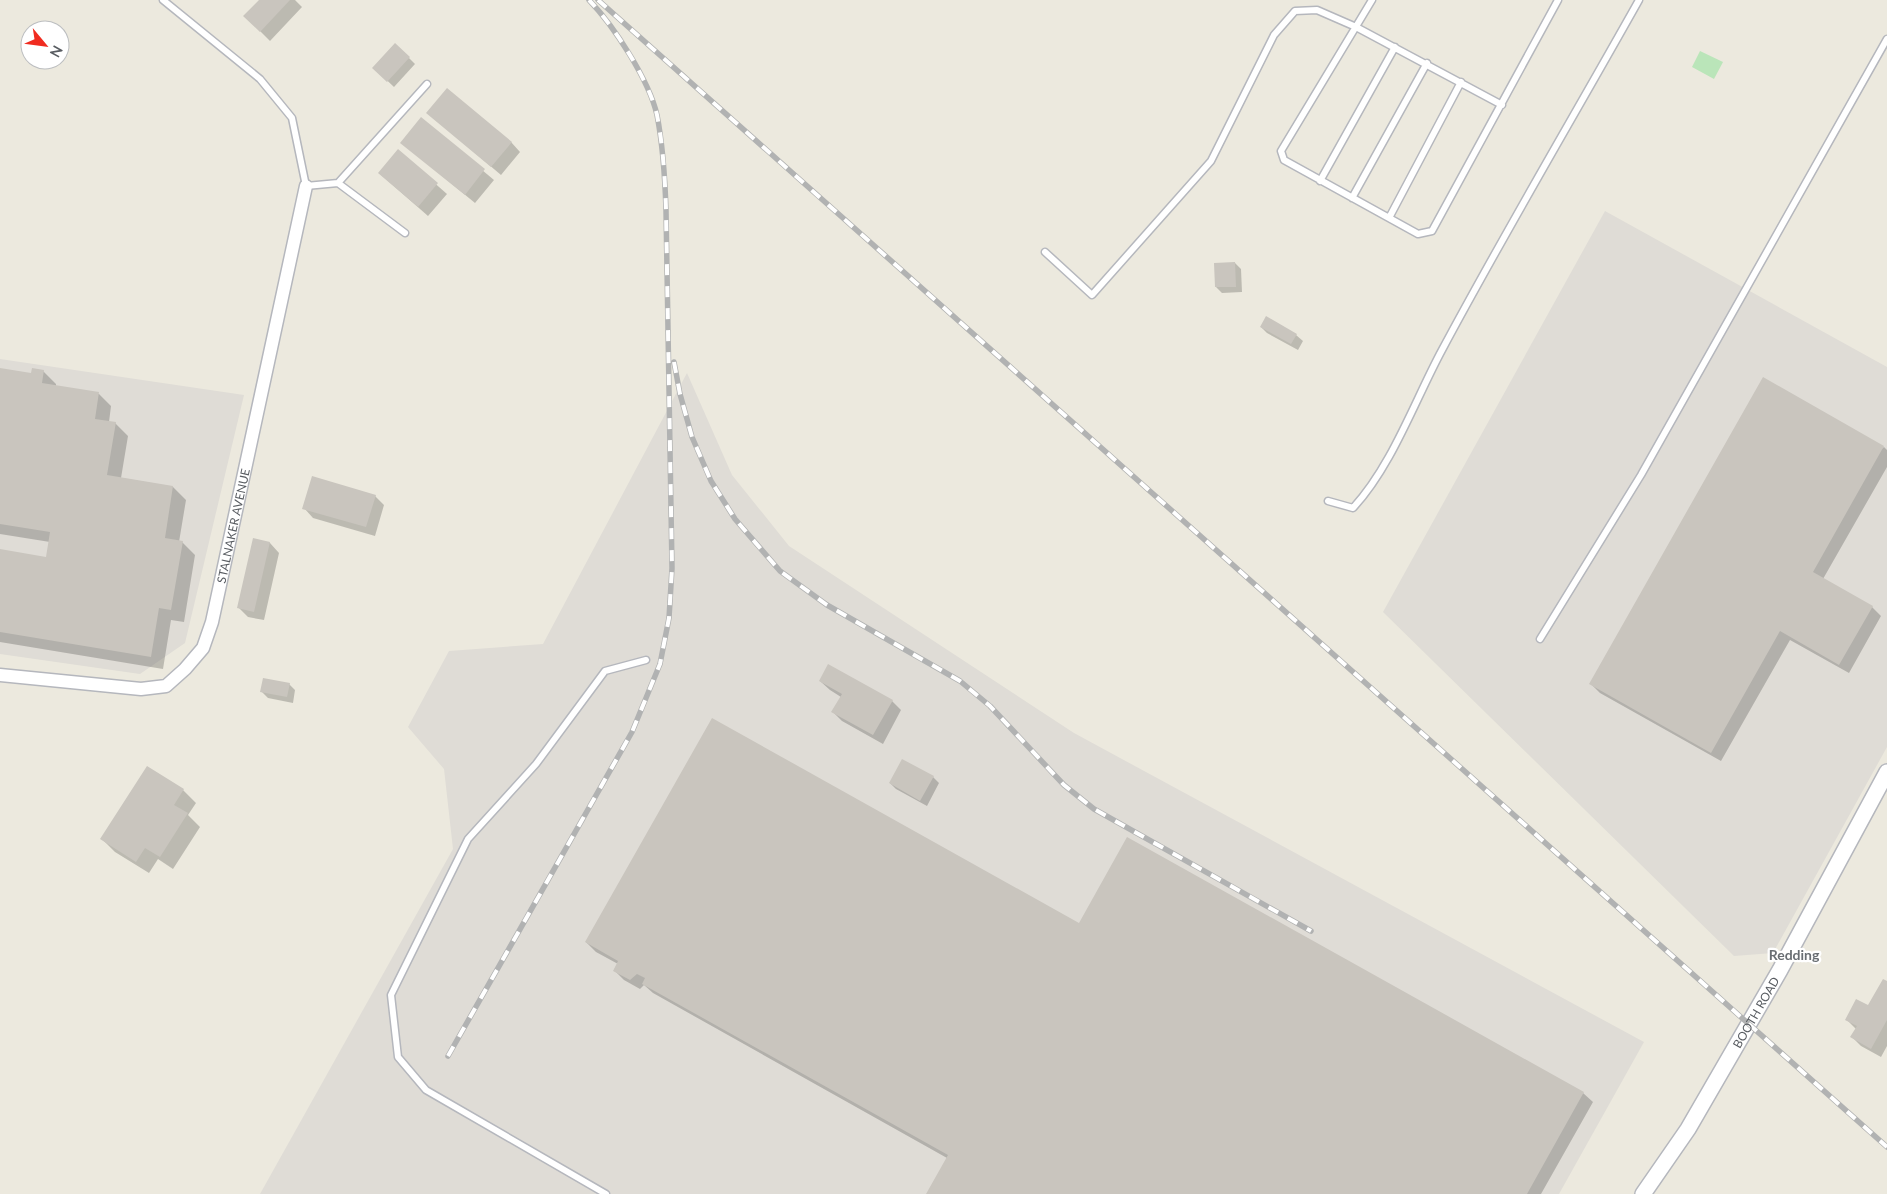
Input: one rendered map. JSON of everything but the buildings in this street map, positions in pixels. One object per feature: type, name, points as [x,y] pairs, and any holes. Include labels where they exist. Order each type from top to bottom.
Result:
[{"type":"street","name":"STALNAKER AVENUE","points":[[0,675],[141,689],[166,686],[185,669],[203,648],[212,622],[306,186]]},
{"type":"street","name":"BOOTH ROAD","points":[[1643,1194],[1688,1129],[1780,970],[1887,772]]},
{"type":"lane","points":[[163,0],[260,79],[292,118],[306,186],[338,184],[405,233]]},
{"type":"lane","points":[[1372,0],[1282,150],[1284,160],[1418,234],[1432,231],[1558,0]]},
{"type":"lane","points":[[1328,501],[1353,508],[1368,492],[1442,350],[1639,0]]},
{"type":"lane","points":[[1045,252],[1092,295],[1211,161],[1274,35],[1294,11],[1316,10],[1356,27],[1427,63],[1502,105]]},
{"type":"lane","points":[[1540,639],[1641,475],[1887,39]]},
{"type":"lane","points":[[1320,181],[1396,47]]},
{"type":"lane","points":[[1352,198],[1427,63]]},
{"type":"lane","points":[[1389,218],[1461,82]]},
{"type":"lane","points":[[338,184],[427,84]]},
{"type":"lane","points":[[606,1194],[426,1090],[398,1057],[391,995],[468,839],[536,764],[605,672],[646,660]]},
{"type":"shaded area","points":[[1605,211],[1887,367],[1887,747],[1773,953],[1734,956],[1383,612]]},
{"type":"shaded area","points":[[0,359],[244,395],[185,643],[140,674],[0,654]]},
{"type":"shaded area","points":[[687,373],[732,475],[789,546],[1074,733],[1644,1042],[1559,1194],[260,1194],[453,849],[444,769],[408,727],[449,651],[543,644]]},
{"type":"green space","points":[[1700,51],[1723,62],[1714,79],[1692,67]]},
{"type":"railway","points":[[448,1056],[632,732],[660,664],[669,618],[672,568],[666,210],[661,138],[653,101],[639,70],[609,24],[589,0]]},
{"type":"railway","points":[[598,0],[1887,1147]]},
{"type":"railway","points":[[674,362],[680,394],[692,437],[711,481],[735,519],[780,571],[827,605],[960,681],[990,706],[1064,785],[1094,809],[1311,931]]},
{"type":"district","name":"Redding","points":[[1794,954]]}]
